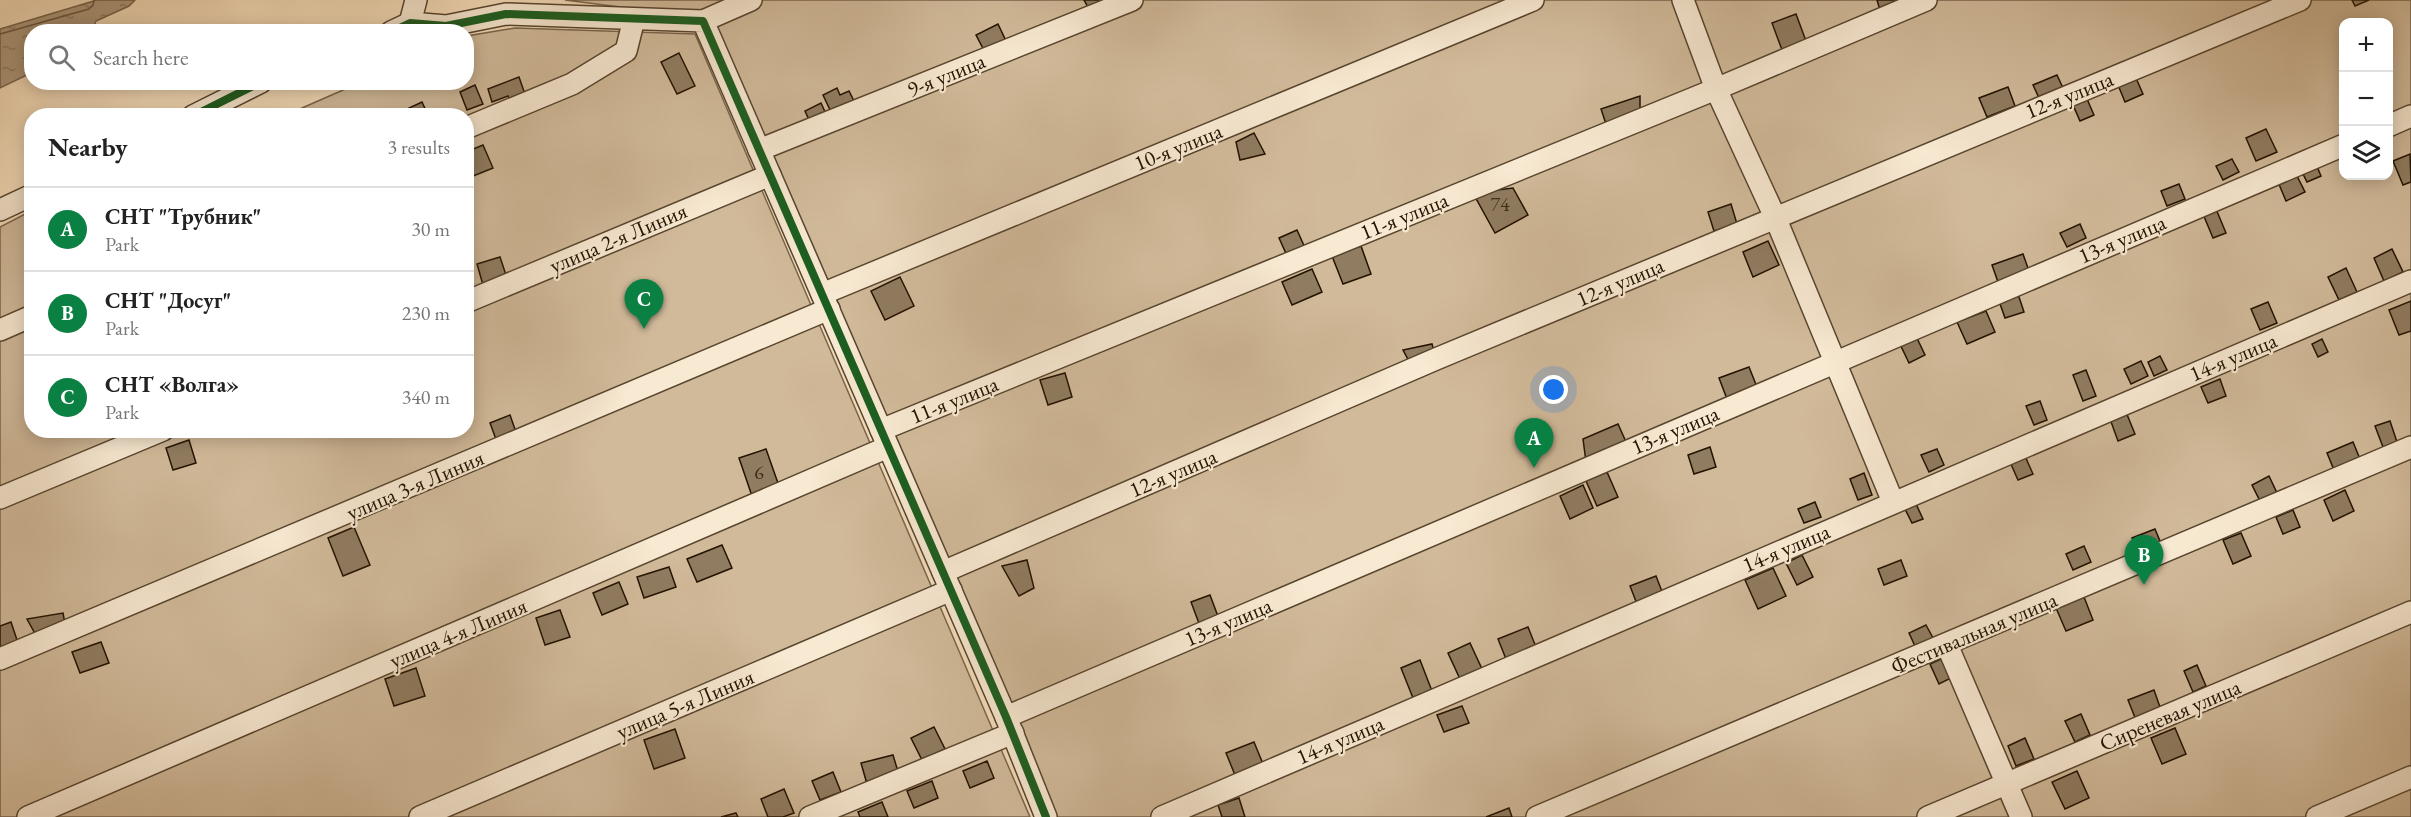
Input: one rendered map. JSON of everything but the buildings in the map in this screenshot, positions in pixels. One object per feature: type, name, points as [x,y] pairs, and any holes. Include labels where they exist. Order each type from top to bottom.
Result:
[{"type":"street","points":[[402,24],[416,0]]},
{"type":"street","points":[[456,24],[506,14],[703,21],[752,0]]},
{"type":"street","name":"9-я улица","points":[[759,150],[1132,0]]},
{"type":"street","name":"10-я улица","points":[[826,302],[1533,0]]},
{"type":"street","points":[[1683,0],[1716,89],[1775,217],[1893,502]]},
{"type":"street","name":"11-я улица","points":[[885,438],[1926,0]]},
{"type":"street","name":"12-я улица","points":[[947,581],[1425,364],[2300,0]]},
{"type":"street","points":[[474,125],[572,84],[626,51],[634,19]]},
{"type":"street","points":[[703,21],[1010,725],[1046,817]]},
{"type":"street","points":[[209,108],[245,90]]},
{"type":"street","points":[[2393,124],[2411,116]]},
{"type":"street","name":"13-я улица","points":[[810,817],[1010,725],[1835,362],[2339,147]]},
{"type":"street","name":"улица 2-я Линия","points":[[474,299],[770,175]]},
{"type":"street","points":[[0,210],[24,199]]},
{"type":"street","name":"14-я улица","points":[[1162,817],[2411,281]]},
{"type":"street","name":"улица 3-я Линия","points":[[0,659],[826,302]]},
{"type":"street","points":[[0,330],[24,320]]},
{"type":"street","points":[[0,498],[144,438]]},
{"type":"street","name":"улица 4-я Линия","points":[[28,817],[885,438]]},
{"type":"street","name":"Фестивальная улица","points":[[1537,817],[2411,447]]},
{"type":"street","name":"улица 5-я Линия","points":[[420,817],[947,581]]},
{"type":"street","name":"Сиреневая улица","points":[[1928,817],[2411,612]]},
{"type":"street","points":[[1947,645],[2021,817]]},
{"type":"street","points":[[2317,817],[2411,777]]},
{"type":"shaded area","points":[[565,0],[2411,0],[2411,817],[1049,817],[706,18]]},
{"type":"shaded area","points":[[515,28],[695,34],[1030,817],[0,817],[0,227],[24,215],[24,438],[474,438],[474,108],[302,108],[343,90],[474,90],[474,35]]},
{"type":"water","points":[[97,0],[135,0],[129,6],[96,21],[95,24],[24,24],[24,76],[0,88],[0,29]]},
{"type":"cycle path","points":[[456,24],[506,14],[703,21],[1006,717],[1046,817]]},
{"type":"cycle path","points":[[408,24],[422,24]]},
{"type":"cycle path","points":[[209,108],[245,90]]},
{"type":"place","name":"СНТ «Волга»","points":[[644,329]]},
{"type":"place","name":"СНТ \"Трубник\"","points":[[1534,468]]},
{"type":"place","name":"СНТ \"Досуг\"","points":[[2144,585]]}]
